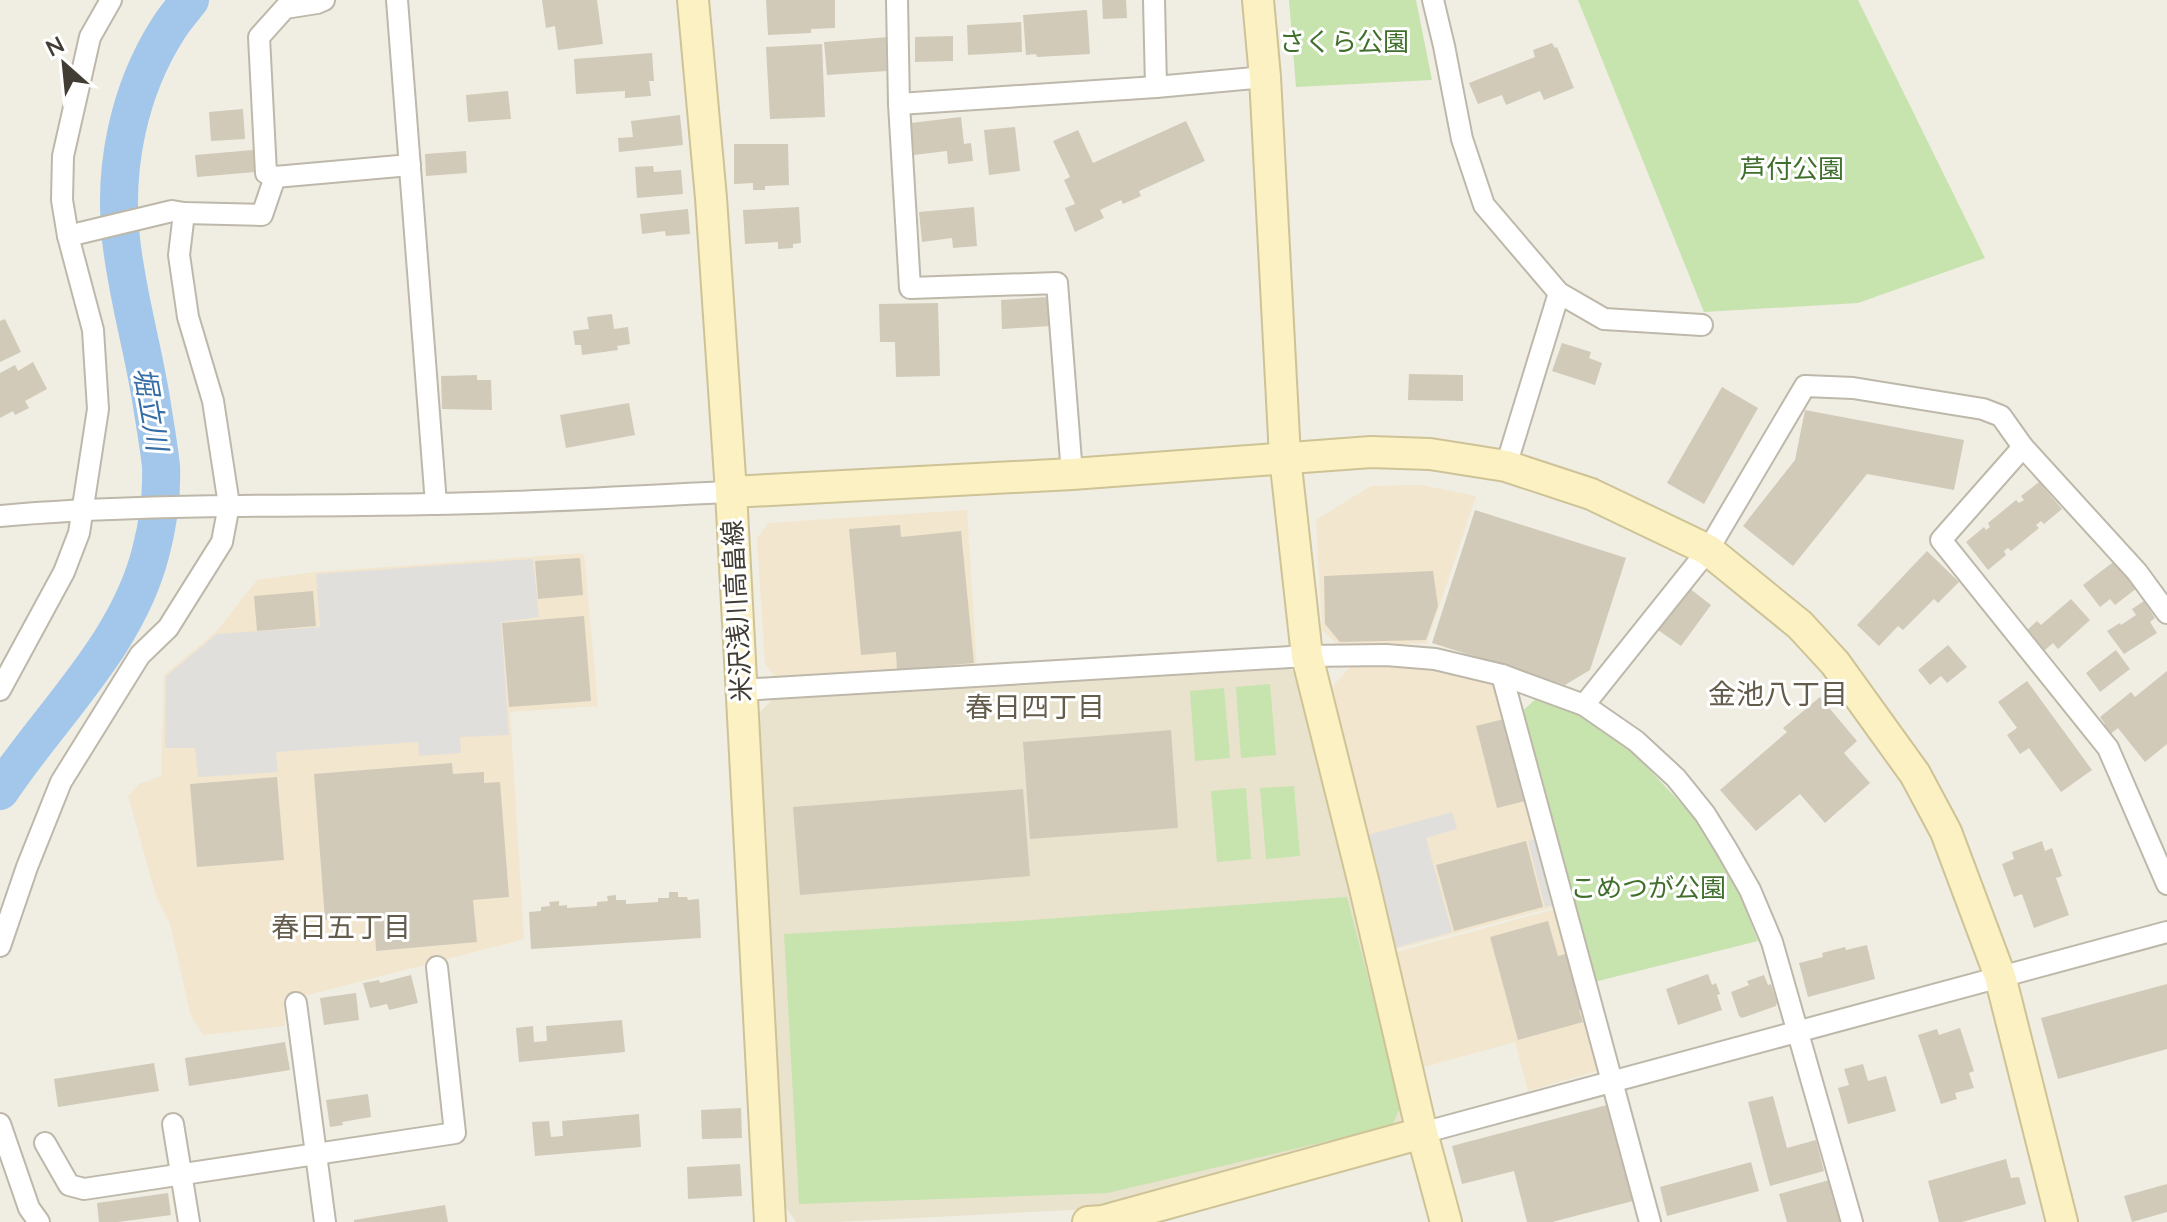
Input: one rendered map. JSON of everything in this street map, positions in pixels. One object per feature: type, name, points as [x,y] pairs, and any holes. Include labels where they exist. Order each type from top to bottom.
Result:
[{"type":"street","points":[[0,690],[64,572],[79,533],[98,409],[93,330],[68,236],[62,200],[63,156],[90,37],[111,0]]},
{"type":"street","points":[[324,0],[285,8],[259,37],[266,173],[275,177],[410,165]]},
{"type":"street","points":[[397,0],[436,504]]},
{"type":"street","name":"米沢浅川高畠線","points":[[693,0],[711,198],[731,492],[770,1222]]},
{"type":"street","points":[[897,0],[899,104],[910,288],[1057,283],[1072,474]]},
{"type":"street","points":[[1154,0],[1156,87]]},
{"type":"street","points":[[1258,0],[1265,77],[1285,457],[1307,656],[1446,1222]]},
{"type":"street","points":[[1433,0],[1462,139],[1484,205],[1559,293],[1604,319],[1702,325]]},
{"type":"street","points":[[899,104],[1265,77]]},
{"type":"street","points":[[68,236],[178,212],[262,215],[275,177]]},
{"type":"street","points":[[0,946],[61,782],[140,655],[168,628],[222,542],[229,505],[213,401],[188,317],[179,255],[178,212]]},
{"type":"street","points":[[1506,466],[1559,293]]},
{"type":"street","points":[[1584,705],[1708,550],[1805,386],[1853,388],[1983,409],[2001,416],[2023,447],[2137,572],[2167,613]]},
{"type":"street","points":[[2023,447],[1941,540],[2108,748],[2167,884]]},
{"type":"street","points":[[0,516],[82,509],[436,504],[731,492],[1072,474],[1386,452],[1430,454],[1506,466],[1591,494],[1708,550],[1800,625],[1835,663],[1915,774],[1946,832],[2000,976],[2062,1222]]},
{"type":"street","points":[[741,690],[1307,656],[1386,655],[1435,659],[1502,675],[1584,705],[1636,741],[1676,778],[1705,814],[1750,890],[1772,942],[1852,1222]]},
{"type":"street","points":[[1502,675],[1650,1222]]},
{"type":"street","points":[[1088,1222],[1103,1221],[2167,932]]},
{"type":"street","points":[[45,1143],[69,1185],[84,1189],[455,1133],[437,967]]},
{"type":"street","points":[[296,1003],[325,1222]]},
{"type":"street","points":[[0,1124],[29,1208],[39,1222]]},
{"type":"street","points":[[173,1124],[189,1222]]},
{"type":"shaded area","points":[[1422,485],[1476,496],[1427,643],[1341,647],[1322,630],[1316,520],[1371,486]]},
{"type":"shaded area","points":[[967,510],[977,669],[778,681],[765,664],[757,538],[768,523]]},
{"type":"shaded area","points":[[584,553],[598,706],[510,712],[524,939],[308,995],[284,998],[285,1026],[204,1035],[191,1017],[170,924],[156,896],[128,796],[139,784],[161,776],[164,675],[217,631],[257,580],[314,572]]},
{"type":"shaded area","points":[[533,559],[539,617],[501,622],[509,735],[460,737],[461,753],[419,756],[418,742],[276,752],[278,772],[198,777],[195,748],[165,748],[166,676],[217,634],[320,627],[316,574]]},
{"type":"shaded area","points":[[1353,664],[1436,666],[1501,682],[1558,906],[1393,950],[1363,835],[1332,687]]},
{"type":"shaded area","points":[[1287,666],[1302,679],[1410,1109],[1400,1129],[1110,1208],[796,1222],[784,1205],[755,717],[773,699]]},
{"type":"shaded area","points":[[1452,812],[1457,829],[1426,838],[1452,932],[1394,948],[1364,836]]},
{"type":"shaded area","points":[[1539,838],[1556,904],[1545,907],[1528,841]]},
{"type":"shaded area","points":[[1559,908],[1604,1069],[1528,1091],[1515,1042],[1424,1067],[1393,953]]},
{"type":"green space","name":"さくら公園","points":[[1289,0],[1416,0],[1432,80],[1296,87]]},
{"type":"green space","name":"芦付公園","points":[[1578,0],[1858,0],[1985,258],[1858,303],[1704,312]]},
{"type":"green space","points":[[1270,684],[1276,755],[1241,758],[1236,687]]},
{"type":"green space","points":[[1224,688],[1230,758],[1195,761],[1190,691]]},
{"type":"green space","name":"こめつが公園","points":[[1538,697],[1579,714],[1630,749],[1694,817],[1718,853],[1758,941],[1594,982],[1518,715]]},
{"type":"green space","points":[[1294,786],[1300,856],[1266,859],[1260,788]]},
{"type":"green space","points":[[1246,788],[1251,859],[1217,862],[1211,791]]},
{"type":"green space","points":[[1347,897],[1401,1105],[1392,1126],[1108,1193],[799,1204],[784,934]]},
{"type":"building","points":[[542,0],[597,0],[603,44],[558,50],[555,26],[546,28]]},
{"type":"building","points":[[766,0],[835,0],[835,28],[811,29],[811,33],[768,35]]},
{"type":"building","points":[[1102,0],[1126,0],[1127,18],[1103,19]]},
{"type":"building","points":[[1087,10],[1090,54],[1026,55],[1023,15]]},
{"type":"building","points":[[1021,22],[1022,52],[968,55],[967,25]]},
{"type":"building","points":[[953,36],[953,61],[915,62],[915,37]]},
{"type":"building","points":[[889,37],[887,71],[827,75],[824,42]]},
{"type":"building","points":[[1552,43],[1557,47],[1574,88],[1544,100],[1540,91],[1506,105],[1502,95],[1478,104],[1469,83],[1535,57],[1533,50]]},
{"type":"building","points":[[822,44],[825,117],[770,119],[766,47]]},
{"type":"building","points":[[652,53],[654,81],[649,81],[651,96],[625,98],[625,91],[576,94],[574,59]]},
{"type":"building","points":[[508,91],[511,119],[468,122],[466,95]]},
{"type":"building","points":[[243,109],[245,139],[211,141],[209,112]]},
{"type":"building","points":[[680,115],[683,145],[619,152],[618,138],[633,137],[631,121]]},
{"type":"building","points":[[961,117],[964,144],[971,143],[973,161],[948,164],[947,151],[914,155],[911,123]]},
{"type":"building","points":[[1186,121],[1205,161],[1139,191],[1141,196],[1123,204],[1121,200],[1100,210],[1104,218],[1075,232],[1065,208],[1075,204],[1064,180],[1070,177],[1053,141],[1078,130],[1093,163]]},
{"type":"building","points":[[1015,127],[1020,171],[989,175],[984,130]]},
{"type":"building","points":[[734,144],[788,144],[789,185],[753,190],[753,183],[734,184]]},
{"type":"building","points":[[253,150],[255,172],[197,177],[195,155]]},
{"type":"building","points":[[466,151],[467,173],[426,176],[425,154]]},
{"type":"building","points":[[653,166],[654,172],[681,170],[683,194],[637,198],[635,167]]},
{"type":"building","points":[[799,207],[801,243],[793,244],[793,248],[778,249],[778,242],[745,244],[743,210]]},
{"type":"building","points":[[974,207],[977,246],[953,248],[952,238],[922,242],[919,212]]},
{"type":"building","points":[[688,209],[690,234],[666,236],[665,231],[642,234],[640,214]]},
{"type":"building","points":[[1048,297],[1050,326],[1002,329],[1001,300]]},
{"type":"building","points":[[938,303],[940,376],[896,377],[895,342],[880,342],[879,304]]},
{"type":"building","points":[[612,314],[614,329],[628,327],[630,344],[617,346],[618,350],[582,355],[581,345],[575,345],[573,331],[589,329],[587,317]]},
{"type":"building","points":[[5,319],[21,352],[0,362],[0,321]]},
{"type":"building","points":[[1562,343],[1591,352],[1589,358],[1602,363],[1595,385],[1552,371]]},
{"type":"building","points":[[33,362],[47,389],[25,401],[29,408],[0,418],[0,373],[15,365],[18,371]]},
{"type":"building","points":[[1409,374],[1463,375],[1463,401],[1408,400]]},
{"type":"building","points":[[477,375],[477,380],[491,380],[492,410],[442,409],[441,376]]},
{"type":"building","points":[[1722,387],[1758,408],[1704,504],[1667,483]]},
{"type":"building","points":[[629,403],[635,435],[566,448],[560,415]]},
{"type":"building","points":[[1805,410],[1964,440],[1954,490],[1867,474],[1793,566],[1743,526],[1795,460]]},
{"type":"building","points":[[2039,482],[2062,509],[2044,524],[2041,521],[2036,525],[2039,528],[2011,551],[2008,548],[2004,551],[2006,555],[1988,570],[1966,542],[1984,527],[1986,530],[1990,527],[1988,523],[2016,500],[2019,503],[2024,500],[2021,496]]},
{"type":"building","points":[[1475,510],[1626,558],[1590,670],[1565,685],[1432,643]]},
{"type":"building","points":[[900,525],[901,537],[961,531],[974,663],[897,670],[896,652],[861,655],[849,529]]},
{"type":"building","points":[[1927,551],[1959,582],[1938,603],[1934,599],[1903,630],[1898,626],[1879,646],[1857,625]]},
{"type":"building","points":[[580,558],[583,595],[538,599],[535,561]]},
{"type":"building","points":[[2116,560],[2137,588],[2115,605],[2110,599],[2100,607],[2083,585]]},
{"type":"building","points":[[1433,571],[1438,606],[1426,640],[1340,642],[1325,624],[1324,576]]},
{"type":"building","points":[[1689,588],[1711,605],[1681,646],[1658,630]]},
{"type":"building","points":[[313,591],[316,626],[257,631],[254,596]]},
{"type":"building","points":[[2071,599],[2090,620],[2058,649],[2053,643],[2044,651],[2026,631],[2037,621],[2041,625]]},
{"type":"building","points":[[2144,601],[2155,618],[2150,622],[2157,633],[2124,654],[2107,631],[2136,615],[2132,609]]},
{"type":"building","points":[[584,616],[591,701],[509,707],[502,623]]},
{"type":"building","points":[[1948,645],[1967,667],[1947,683],[1941,676],[1930,685],[1918,670]]},
{"type":"building","points":[[2116,650],[2130,669],[2100,692],[2086,673]]},
{"type":"building","points":[[2167,671],[2167,744],[2145,762],[2118,728],[2105,738],[2098,729],[2105,724],[2100,717],[2131,692],[2135,697]]},
{"type":"building","points":[[2027,681],[2092,770],[2061,792],[2029,748],[2020,754],[2007,735],[2017,728],[1998,702]]},
{"type":"building","points":[[1820,697],[1857,741],[1844,753],[1870,783],[1825,823],[1800,794],[1756,831],[1720,790],[1787,732],[1783,728]]},
{"type":"building","points":[[1504,719],[1525,801],[1497,808],[1476,726]]},
{"type":"building","points":[[1171,730],[1178,828],[1030,839],[1023,742]]},
{"type":"building","points":[[452,763],[453,774],[484,772],[484,783],[500,782],[509,897],[473,900],[477,942],[376,951],[374,916],[325,920],[314,774]]},
{"type":"building","points":[[277,777],[284,860],[197,867],[190,784]]},
{"type":"building","points":[[1023,789],[1030,876],[800,895],[793,807]]},
{"type":"building","points":[[1526,841],[1543,907],[1454,931],[1436,865]]},
{"type":"building","points":[[2042,841],[2045,851],[2052,848],[2062,876],[2056,878],[2069,915],[2034,928],[2022,894],[2014,897],[2002,864],[2014,859],[2012,852]]},
{"type":"building","points":[[669,892],[678,892],[678,897],[687,897],[688,900],[699,899],[701,938],[531,949],[529,912],[541,911],[541,907],[550,906],[549,902],[559,901],[559,906],[567,905],[567,908],[597,906],[597,902],[608,901],[607,896],[616,895],[616,900],[626,900],[626,904],[658,902],[658,898],[669,898]]},
{"type":"building","points":[[1548,921],[1558,956],[1569,953],[1584,1009],[1579,1010],[1583,1022],[1518,1040],[1490,937]]},
{"type":"building","points":[[1867,945],[1875,979],[1808,997],[1799,963],[1823,957],[1822,953]]},
{"type":"building","points":[[1708,974],[1712,985],[1716,983],[1722,1010],[1678,1025],[1666,989]]},
{"type":"building","points":[[411,975],[418,1003],[389,1010],[387,1004],[370,1008],[363,983],[379,980],[380,983]]},
{"type":"building","points":[[1764,975],[1768,985],[1771,984],[1776,1006],[1742,1018],[1731,992],[1749,985],[1747,981]]},
{"type":"building","points":[[2167,984],[2167,1049],[2058,1079],[2041,1018]]},
{"type":"building","points":[[356,993],[359,1020],[324,1025],[320,998]]},
{"type":"building","points":[[622,1020],[625,1052],[519,1062],[516,1028],[533,1026],[534,1042],[547,1041],[546,1026]]},
{"type":"building","points":[[1960,1028],[1974,1071],[1969,1073],[1974,1088],[1955,1093],[1957,1099],[1941,1104],[1918,1035],[1937,1029],[1939,1035]]},
{"type":"building","points":[[285,1042],[290,1070],[189,1086],[185,1058]]},
{"type":"building","points":[[154,1063],[159,1091],[58,1107],[54,1079]]},
{"type":"building","points":[[1863,1064],[1868,1081],[1886,1076],[1896,1111],[1848,1124],[1838,1088],[1849,1085],[1844,1069]]},
{"type":"building","points":[[368,1094],[371,1117],[330,1127],[326,1100]]},
{"type":"building","points":[[1773,1096],[1787,1148],[1816,1140],[1824,1171],[1770,1186],[1748,1102]]},
{"type":"building","points":[[1607,1105],[1633,1201],[1552,1222],[1527,1222],[1514,1171],[1462,1184],[1452,1146]]},
{"type":"building","points":[[741,1108],[742,1138],[702,1139],[701,1110]]},
{"type":"building","points":[[639,1114],[641,1147],[535,1156],[532,1122],[549,1121],[551,1137],[563,1136],[562,1121]]},
{"type":"building","points":[[2006,1159],[2011,1178],[2019,1177],[2026,1204],[1962,1222],[1939,1222],[1928,1181]]},
{"type":"building","points":[[1751,1162],[1759,1191],[1667,1216],[1660,1187]]},
{"type":"building","points":[[740,1164],[742,1196],[688,1199],[687,1167]]},
{"type":"building","points":[[1833,1179],[1845,1222],[1787,1222],[1779,1194]]},
{"type":"building","points":[[2167,1184],[2167,1212],[2132,1222],[2124,1196]]},
{"type":"building","points":[[168,1193],[171,1215],[99,1222],[97,1203]]},
{"type":"building","points":[[445,1205],[448,1222],[354,1222],[354,1220]]},
{"type":"waterway","name":"堀立川","points":[[0,791],[107,647],[140,585],[151,551],[158,519],[161,466],[150,390],[124,261],[119,184],[127,130],[143,77],[168,29],[190,0]]},
{"type":"district","name":"金池八丁目","points":[[1778,694]]},
{"type":"district","name":"春日四丁目","points":[[1035,707]]},
{"type":"district","name":"春日五丁目","points":[[341,927]]}]
